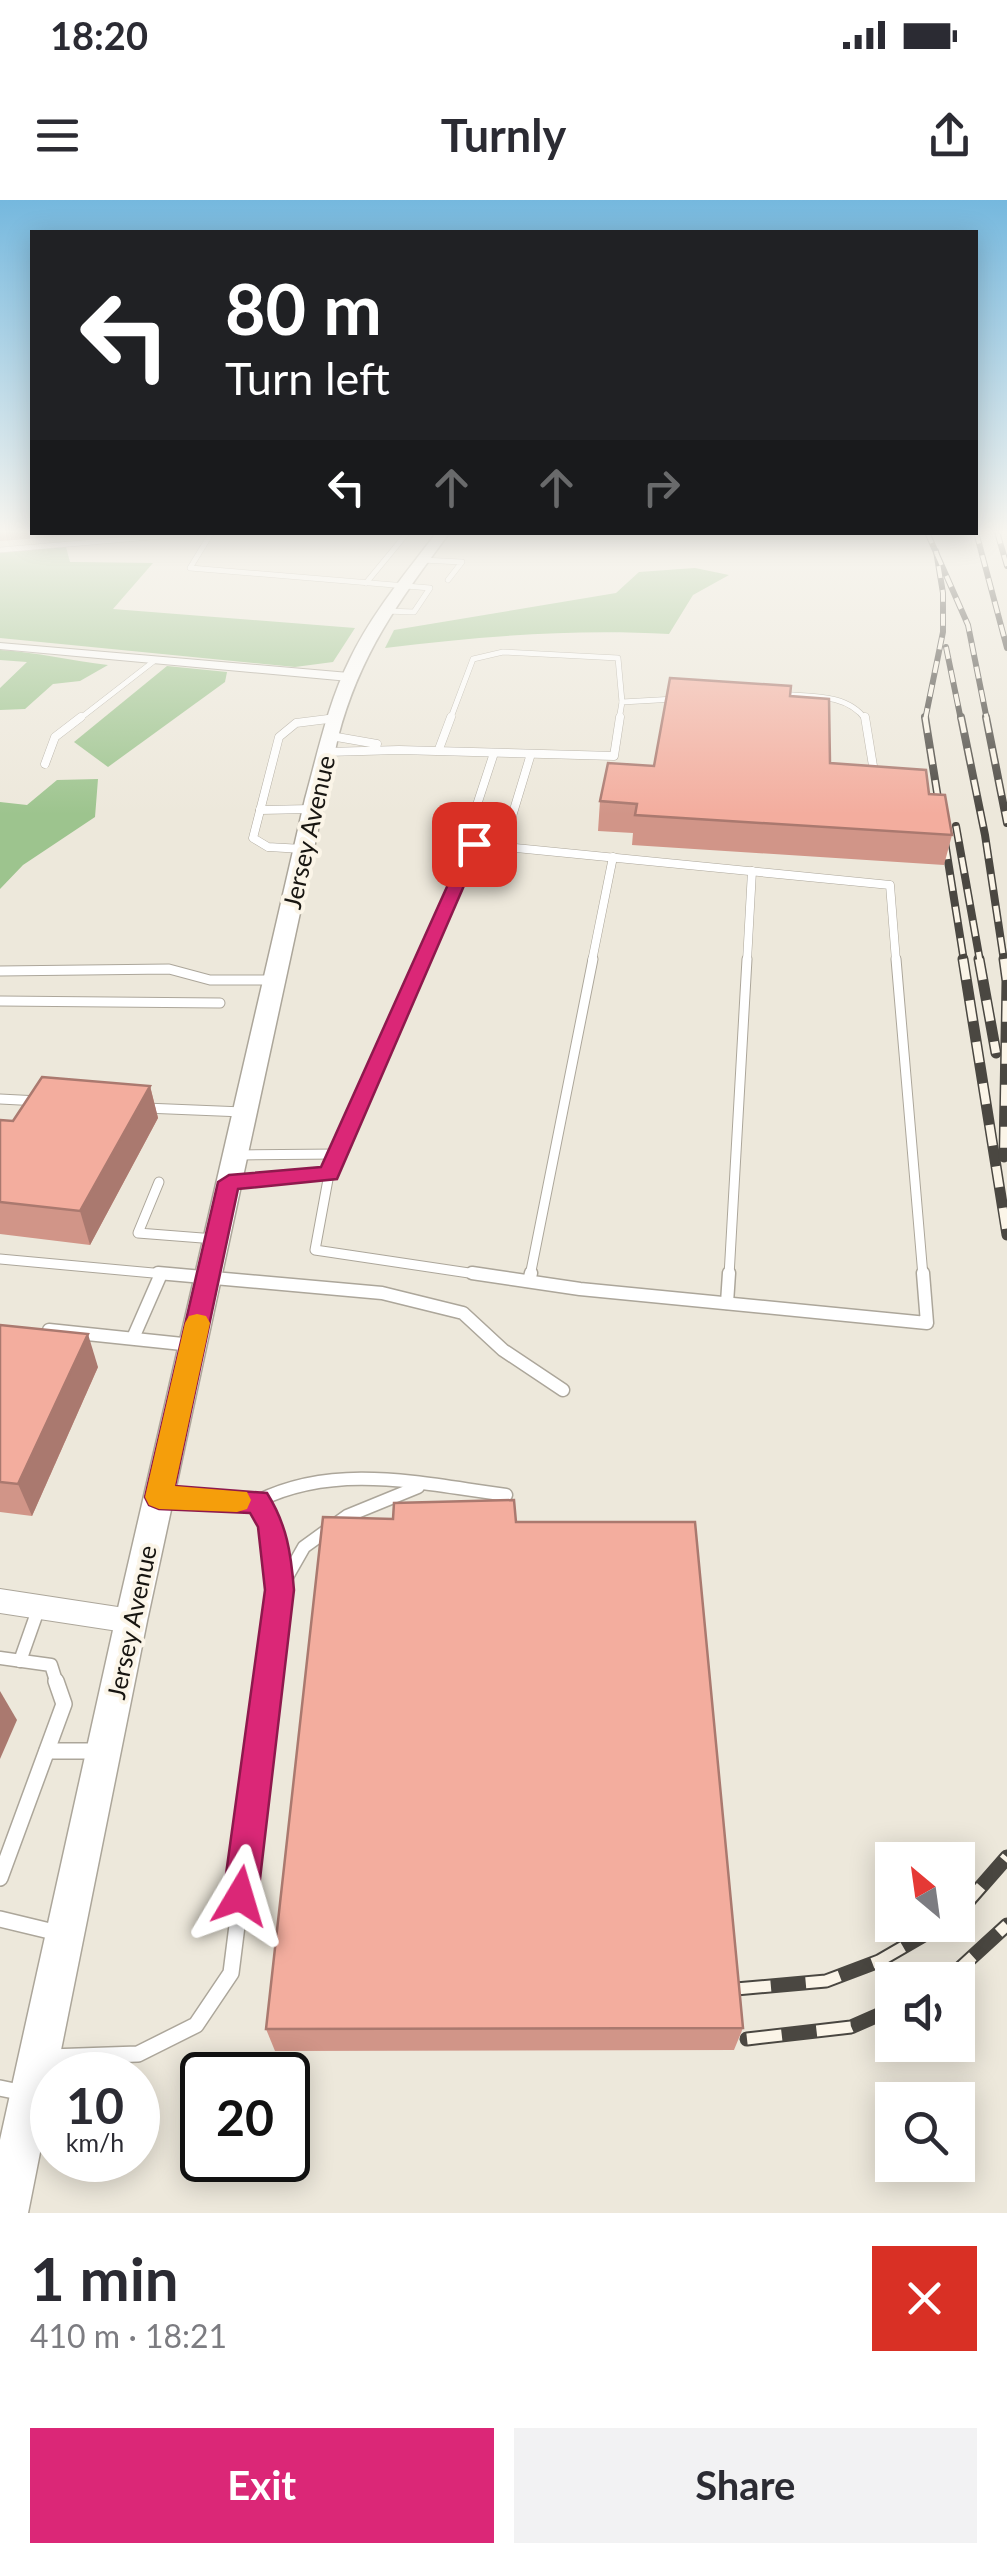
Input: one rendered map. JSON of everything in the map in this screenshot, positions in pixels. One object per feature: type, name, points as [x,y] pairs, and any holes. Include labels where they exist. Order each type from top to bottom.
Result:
[{"type":"street","name":"Jersey Avenue","points":[[39,2052],[312,809],[349,678],[378,626]]},
{"type":"street","points":[[0,646],[349,678]]},
{"type":"street","points":[[0,1601],[131,1621]]},
{"type":"street","name":"Jersey Avenue","points":[[6,2213],[30,2094]]},
{"type":"lane","points":[[303,849],[259,844],[253,838],[284,728],[304,721],[332,735],[393,747],[530,757],[614,756],[622,702],[618,658],[503,652],[474,659],[439,749]]},
{"type":"lane","points":[[45,764],[55,737],[154,661]]},
{"type":"lane","points":[[774,694],[838,701],[855,708],[865,716],[874,772]]},
{"type":"lane","points":[[622,702],[679,699]]},
{"type":"lane","points":[[332,735],[393,747]]},
{"type":"lane","points":[[474,844],[890,884],[928,1323],[529,1281],[315,1250],[329,1174],[474,844],[473,817],[494,753]]},
{"type":"lane","points":[[503,846],[530,757]]},
{"type":"lane","points":[[260,810],[312,809]]},
{"type":"lane","points":[[529,1281],[614,857]]},
{"type":"lane","points":[[727,1303],[752,871]]},
{"type":"lane","points":[[0,971],[168,969],[210,980],[274,980]]},
{"type":"lane","points":[[0,1001],[220,1003]]},
{"type":"lane","points":[[0,1099],[59,1103]]},
{"type":"lane","points":[[138,1108],[244,1112]]},
{"type":"lane","points":[[232,1169],[338,1154]]},
{"type":"lane","points":[[232,1169],[329,1174]]},
{"type":"lane","points":[[159,1182],[138,1234],[216,1239]]},
{"type":"lane","points":[[0,1258],[382,1294],[463,1313],[503,1350],[563,1390]]},
{"type":"lane","points":[[133,1338],[160,1274]]},
{"type":"lane","points":[[38,1329],[192,1345]]},
{"type":"lane","points":[[159,1497],[258,1501],[275,1490],[293,1486],[372,1476],[420,1486],[506,1495]]},
{"type":"lane","points":[[280,1590],[304,1548],[348,1516],[388,1496],[420,1486]]},
{"type":"lane","points":[[142,2052],[196,2026],[230,1973],[280,1590],[272,1524],[258,1501]]},
{"type":"lane","points":[[20,1660],[39,1607]]},
{"type":"lane","points":[[0,1658],[51,1665],[64,1704],[0,1878]]},
{"type":"lane","points":[[47,1751],[104,1750]]},
{"type":"lane","points":[[0,1919],[64,1934]]},
{"type":"lane","points":[[0,2088],[30,2094]]},
{"type":"green space","points":[[0,626],[355,628],[333,662],[295,667],[0,638]]},
{"type":"green space","points":[[418,626],[674,626],[669,634],[527,635],[385,648],[394,630]]},
{"type":"green space","points":[[0,650],[108,665],[80,681],[53,684],[25,709],[0,710],[0,688],[27,662],[0,660]]},
{"type":"green space","points":[[167,666],[227,672],[225,682],[108,767],[74,742]]},
{"type":"green space","points":[[98,779],[95,817],[23,865],[0,889],[0,802],[27,805],[57,780]]},
{"type":"building","points":[[670,678],[791,686],[790,696],[829,699],[830,763],[926,770],[929,794],[945,795],[952,835],[635,815],[637,804],[600,801],[608,763],[654,766]]},
{"type":"building","points":[[42,1077],[150,1086],[80,1211],[0,1202],[0,1120],[13,1121]]},
{"type":"building","points":[[0,1325],[88,1334],[18,1484],[0,1482]]},
{"type":"building","points":[[514,1500],[516,1522],[695,1522],[743,2028],[266,2029],[323,1517],[393,1519],[394,1503]]},
{"type":"railway","points":[[925,719],[943,626]]},
{"type":"railway","points":[[968,626],[987,720]]},
{"type":"railway","points":[[1001,626],[1007,648]]},
{"type":"railway","points":[[946,647],[961,720]]},
{"type":"railway","points":[[961,717],[985,835],[1004,961]]},
{"type":"railway","points":[[986,717],[1007,823]]},
{"type":"railway","points":[[925,719],[964,961]]},
{"type":"railway","points":[[956,826],[980,961]]},
{"type":"railway","points":[[963,959],[1007,1235]]},
{"type":"railway","points":[[979,959],[996,1053]]},
{"type":"railway","points":[[1004,959],[1004,1157]]},
{"type":"railway","points":[[975,1894],[1007,1857]]},
{"type":"railway","points":[[967,1962],[1007,1925]]},
{"type":"railway","points":[[736,1989],[826,1981],[879,1961],[912,1942]]},
{"type":"railway","points":[[747,2039],[851,2027],[875,2016]]},
{"type":"slow traffic","points":[[197,1323],[159,1497],[237,1500]]},
{"type":"route","points":[[240,1896],[280,1590],[272,1524],[258,1501],[159,1497],[229,1182],[329,1174],[474,844]]}]
